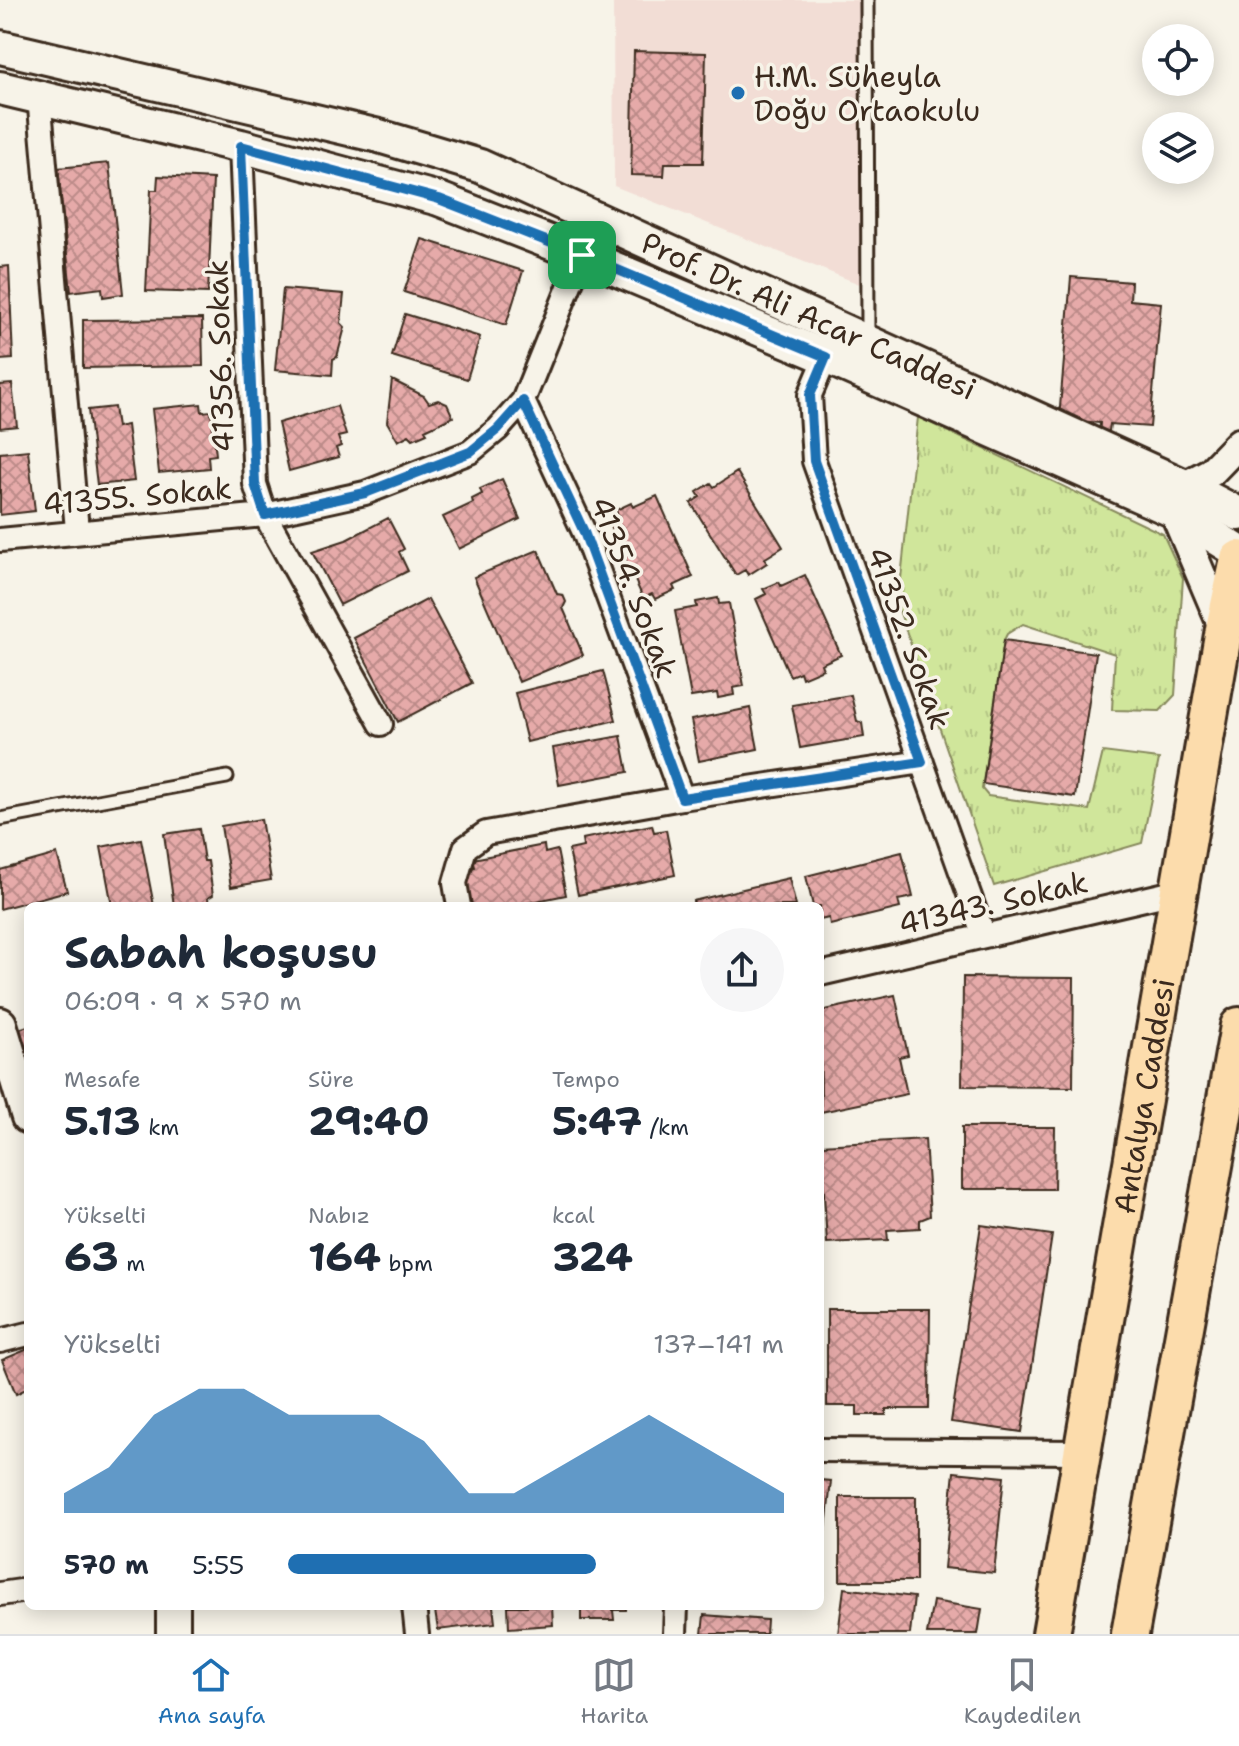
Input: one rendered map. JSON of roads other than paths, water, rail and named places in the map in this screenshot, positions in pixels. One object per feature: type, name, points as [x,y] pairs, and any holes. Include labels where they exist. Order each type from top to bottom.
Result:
[{"type":"main road","name":"Prof. Dr. Ali Acar Caddesi","points":[[0,47],[379,136],[480,166],[868,343],[1179,498],[1239,552]]},
{"type":"main road","name":"Prof. Dr. Ali Acar Caddesi","points":[[0,88],[241,146],[439,199],[1179,498],[1239,514]]},
{"type":"main road","points":[[582,255],[596,220]]},
{"type":"main road","name":"Antalya Caddesi","points":[[1051,1634],[1224,629],[1239,559]]},
{"type":"main road","points":[[0,1024],[6,1061],[24,1107]]},
{"type":"main road","points":[[1130,1634],[1239,1026]]},
{"type":"main road","points":[[173,1610],[173,1634]]},
{"type":"street","points":[[39,96],[77,530]]},
{"type":"street","name":"41356. Sokak","points":[[241,146],[255,484],[265,515],[381,724]]},
{"type":"street","name":"41355. Sokak","points":[[0,540],[77,530],[265,515],[365,493],[470,452],[498,429],[523,401],[582,255]]},
{"type":"street","name":"41352. Sokak","points":[[826,357],[810,395],[814,461],[984,936]]},
{"type":"street","name":"41354. Sokak","points":[[523,401],[584,532],[682,798]]},
{"type":"street","points":[[1224,629],[1179,498],[1211,472],[1239,443]]},
{"type":"street","points":[[458,902],[455,883],[465,848],[486,833],[682,798],[922,762]]},
{"type":"street","name":"41343. Sokak","points":[[824,973],[1179,891]]},
{"type":"street","points":[[0,1341],[24,1335]]},
{"type":"street","points":[[824,1450],[1083,1452]]},
{"type":"street","points":[[0,1594],[24,1591]]},
{"type":"street","points":[[414,1610],[417,1634]]},
{"type":"street","points":[[675,1634],[676,1610]]},
{"type":"lane","points":[[867,0],[868,343]]},
{"type":"lane","points":[[0,819],[227,777]]},
{"type":"place","name":"H.M. Süheyla Doğu Ortaokulu","points":[[738,93]]}]
